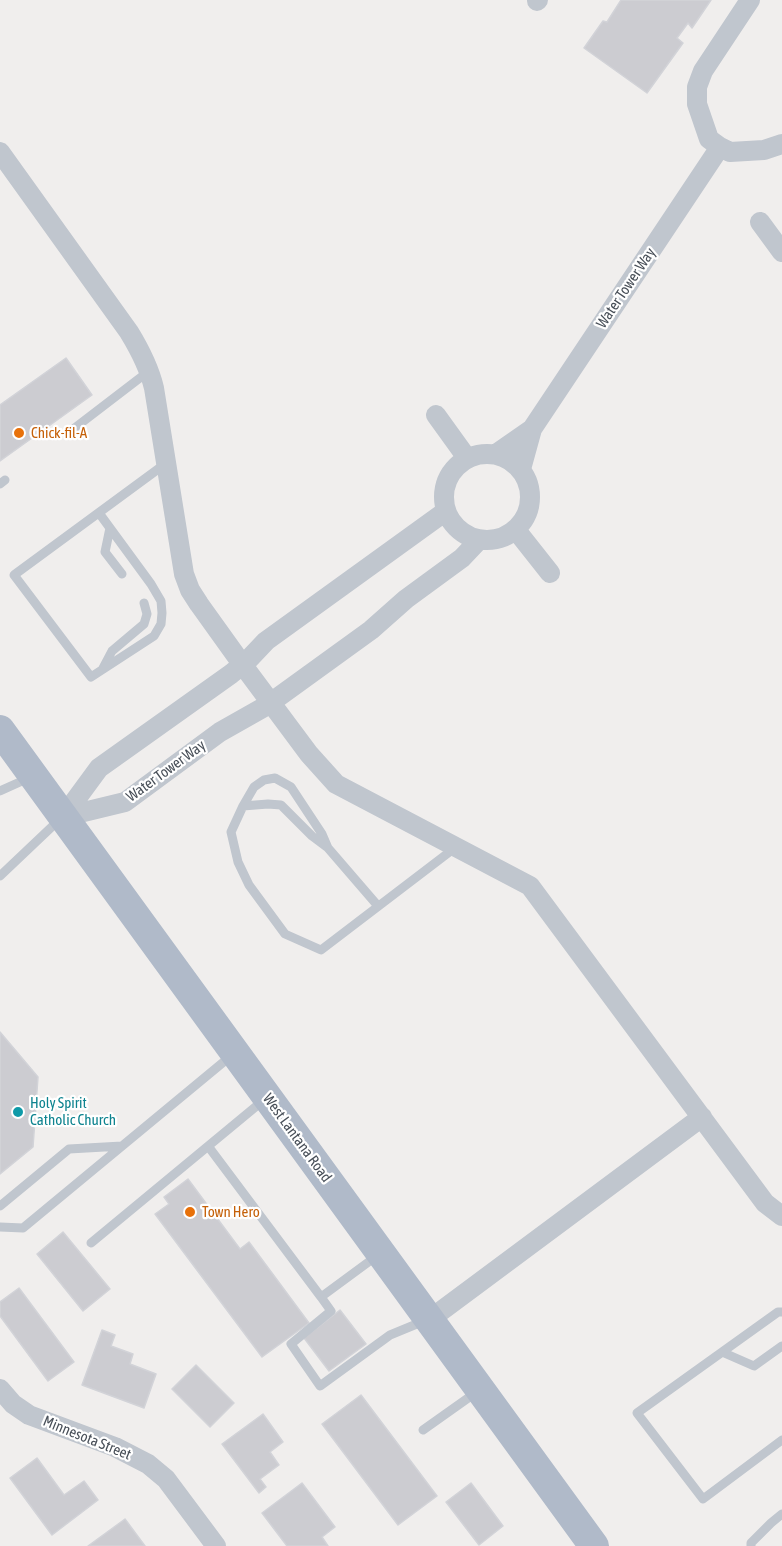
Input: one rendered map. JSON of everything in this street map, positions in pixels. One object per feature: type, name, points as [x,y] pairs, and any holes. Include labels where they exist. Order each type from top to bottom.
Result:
[{"type":"main road","name":"West Lantana Road","points":[[0,730],[594,1546]]},
{"type":"street","points":[[750,0],[703,71],[697,87],[697,104],[709,139],[730,153],[764,150],[782,144]]},
{"type":"street","name":"Water Tower Way","points":[[521,469],[532,429],[720,147]]},
{"type":"street","points":[[0,153],[144,355],[150,370],[184,574],[190,590],[242,664],[309,754],[336,784],[530,886],[765,1203],[782,1216]]},
{"type":"street","points":[[760,222],[782,252]]},
{"type":"street","points":[[436,415],[467,458],[450,473],[445,485],[446,511],[454,524],[465,534],[479,540],[505,537],[516,530],[525,519],[530,507],[531,493],[528,480],[521,469],[514,462],[496,454]]},
{"type":"street","name":"Water Tower Way","points":[[467,458],[483,453],[496,454],[532,429]]},
{"type":"street","points":[[63,817],[99,768],[231,674],[266,641],[446,511]]},
{"type":"street","points":[[516,530],[550,573]]},
{"type":"street","name":"Water Tower Way","points":[[63,817],[125,802],[220,732],[271,702],[371,630],[406,599],[462,558],[479,540]]},
{"type":"street","points":[[429,1320],[702,1117]]},
{"type":"street","name":"Minnesota Street","points":[[0,1389],[13,1404],[29,1415],[115,1447],[148,1464],[166,1479],[216,1546]]},
{"type":"lane","points":[[72,430],[150,370]]},
{"type":"lane","points":[[99,513],[156,592],[161,601],[162,613],[161,624],[154,636],[91,678],[14,575],[165,464]]},
{"type":"lane","points":[[110,528],[105,552],[122,574]]},
{"type":"lane","points":[[102,670],[112,651],[144,624],[147,614],[144,603]]},
{"type":"lane","points":[[0,791],[33,776]]},
{"type":"lane","points":[[328,848],[322,834],[291,787],[276,778],[264,780],[254,787],[231,832],[238,862],[249,885],[285,934],[321,950],[456,847]]},
{"type":"lane","points":[[243,806],[281,805],[312,836],[328,848],[378,906]]},
{"type":"lane","points":[[0,876],[63,817]]},
{"type":"lane","points":[[0,1227],[23,1228],[235,1053]]},
{"type":"lane","points":[[91,1243],[268,1097]]},
{"type":"lane","points":[[0,1206],[69,1149],[122,1146]]},
{"type":"lane","points":[[208,1146],[331,1311],[291,1344],[320,1386],[390,1335],[429,1320]]},
{"type":"lane","points":[[321,1297],[381,1253]]},
{"type":"lane","points":[[782,1312],[778,1312],[637,1413],[703,1499],[782,1440]]},
{"type":"lane","points":[[722,1352],[754,1366],[782,1346]]},
{"type":"lane","points":[[423,1430],[480,1390]]},
{"type":"lane","points":[[751,1546],[751,1543],[782,1514]]},
{"type":"building","points":[[621,0],[711,0],[692,28],[688,23],[677,38],[683,43],[647,93],[584,48],[603,21],[607,22]]},
{"type":"building","name":"Chick-fil-A","points":[[66,358],[92,395],[0,461],[0,405]]},
{"type":"building","name":"Holy Spirit Catholic Church","points":[[0,1032],[38,1077],[33,1147],[0,1174]]},
{"type":"building","points":[[188,1179],[240,1249],[249,1242],[309,1323],[262,1357],[155,1214],[169,1204],[164,1197]]},
{"type":"building","points":[[63,1232],[110,1289],[83,1311],[37,1254]]},
{"type":"building","points":[[19,1288],[74,1362],[48,1381],[0,1316],[0,1302]]},
{"type":"building","points":[[340,1310],[366,1344],[329,1371],[304,1338]]},
{"type":"building","points":[[102,1330],[115,1335],[111,1346],[133,1354],[130,1364],[156,1374],[144,1408],[82,1385]]},
{"type":"building","points":[[196,1365],[234,1403],[210,1427],[172,1389]]},
{"type":"building","points":[[361,1395],[437,1496],[398,1525],[322,1424]]},
{"type":"building","points":[[263,1414],[283,1442],[270,1452],[279,1465],[260,1479],[266,1487],[259,1493],[222,1444]]},
{"type":"building","points":[[37,1458],[64,1495],[84,1481],[98,1500],[52,1535],[10,1478]]},
{"type":"building","points":[[302,1483],[335,1527],[322,1537],[328,1546],[287,1546],[262,1513]]},
{"type":"building","points":[[471,1483],[503,1526],[479,1545],[446,1502]]},
{"type":"building","points":[[125,1519],[145,1546],[88,1546]]},
{"type":"place","name":"Chick-fil-A","points":[[19,433]]},
{"type":"place","name":"Holy Spirit Catholic Church","points":[[18,1112]]},
{"type":"place","name":"Town Hero","points":[[190,1212]]}]
